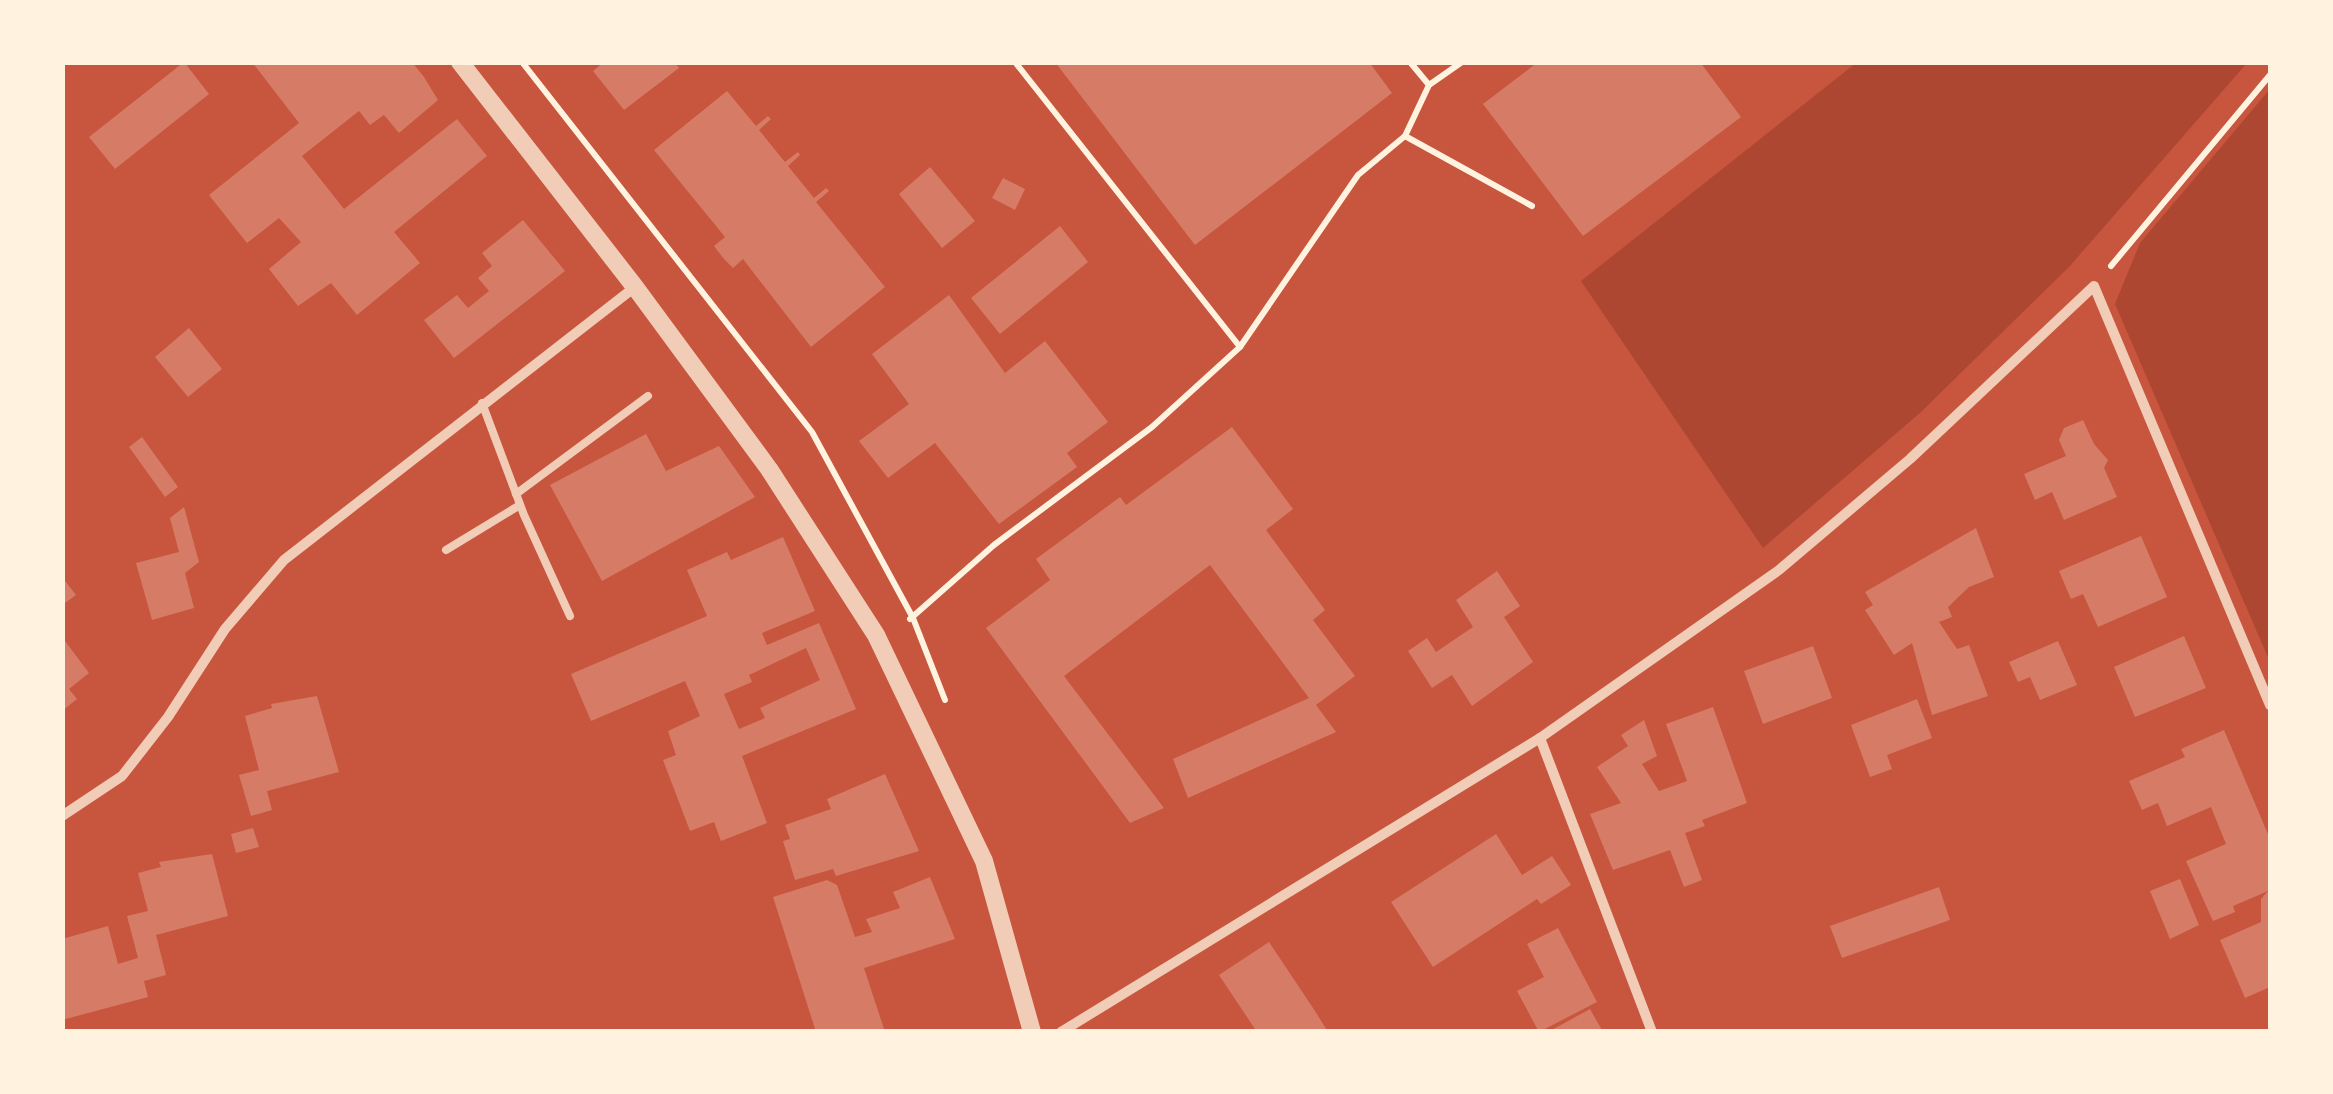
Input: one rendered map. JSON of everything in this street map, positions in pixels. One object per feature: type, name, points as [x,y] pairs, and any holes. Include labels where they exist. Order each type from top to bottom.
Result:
[{"type":"street","points":[[460,62],[635,286],[768,469],[876,635],[984,861],[1032,1032]]},
{"type":"street","points":[[62,816],[122,776],[168,717],[226,629],[284,560],[635,286]]},
{"type":"street","points":[[1061,1032],[1540,738],[1778,570],[1910,459],[2094,286],[2270,705]]},
{"type":"street","points":[[1540,738],[1652,1032]]},
{"type":"lane","points":[[516,494],[648,396]]},
{"type":"lane","points":[[482,403],[520,505],[570,616]]},
{"type":"lane","points":[[446,550],[520,505]]},
{"type":"path","points":[[1016,62],[1240,348]]},
{"type":"path","points":[[1410,62],[1429,85]]},
{"type":"path","points":[[876,635],[913,618],[994,546],[1152,427],[1240,348],[1358,174],[1405,136],[1429,85],[1462,62]]},
{"type":"path","points":[[2094,286],[2270,75]]},
{"type":"path","points":[[1405,136],[1532,206]]},
{"type":"shaded area","points":[[1856,63],[2247,63],[2069,267],[1921,412],[1763,548],[1581,281]]},
{"type":"shaded area","points":[[2270,89],[2270,662],[2115,304],[2140,243]]},
{"type":"building","points":[[184,62],[209,94],[115,169],[89,137]]},
{"type":"building","points":[[252,62],[412,62],[424,77],[438,100],[399,133],[384,115],[370,125],[359,111],[302,156],[344,209],[457,119],[487,156],[394,232],[420,263],[357,315],[331,283],[298,306],[269,269],[301,242],[279,218],[247,243],[209,195],[299,123]]},
{"type":"building","points":[[604,62],[674,62],[679,68],[624,110],[593,71]]},
{"type":"building","points":[[1055,62],[1369,62],[1392,93],[1195,245]]},
{"type":"building","points":[[1538,62],[1700,62],[1741,117],[1583,236],[1483,104]]},
{"type":"building","points":[[727,91],[756,126],[768,116],[771,119],[759,130],[785,162],[798,152],[800,155],[788,166],[814,198],[826,188],[829,191],[816,202],[885,287],[811,347],[743,259],[733,268],[724,259],[714,246],[725,237],[654,150]]},
{"type":"building","points":[[930,167],[975,221],[942,248],[899,194]]},
{"type":"building","points":[[1003,178],[1025,189],[1015,210],[992,198]]},
{"type":"building","points":[[523,220],[565,271],[454,358],[424,320],[457,295],[468,308],[489,291],[478,278],[492,266],[482,253]]},
{"type":"building","points":[[1060,226],[1088,262],[1000,334],[971,298]]},
{"type":"building","points":[[949,295],[1005,373],[1045,341],[1108,422],[1067,453],[1077,467],[999,524],[935,443],[888,478],[859,441],[909,404],[872,354]]},
{"type":"building","points":[[189,328],[222,369],[188,397],[155,357]]},
{"type":"building","points":[[2083,420],[2094,444],[2108,460],[2104,468],[2117,497],[2064,520],[2052,492],[2035,500],[2024,474],[2066,456],[2059,440],[2064,428]]},
{"type":"building","points":[[1232,427],[1293,509],[1266,530],[1325,610],[1313,620],[1355,676],[1316,705],[1336,732],[1188,798],[1173,759],[1309,698],[1210,565],[1064,676],[1164,808],[1130,823],[986,628],[1050,580],[1036,559],[1120,497],[1126,505]]},
{"type":"building","points":[[646,434],[666,471],[719,446],[755,497],[602,581],[550,485]]},
{"type":"building","points":[[142,437],[178,487],[165,497],[129,447]]},
{"type":"building","points":[[184,507],[199,562],[185,573],[194,608],[152,620],[136,563],[179,552],[170,518]]},
{"type":"building","points":[[1976,528],[1994,577],[1969,587],[1948,607],[1952,617],[1939,622],[1957,649],[1969,645],[1988,696],[1932,715],[1912,643],[1894,655],[1865,610],[1873,605],[1865,592]]},
{"type":"building","points":[[2141,536],[2167,597],[2098,627],[2083,594],[2071,599],[2059,571]]},
{"type":"building","points":[[783,537],[815,611],[762,633],[767,645],[819,623],[856,709],[742,756],[767,823],[721,841],[714,822],[690,831],[663,760],[676,755],[668,731],[700,716],[685,681],[591,721],[571,674],[707,616],[687,570],[727,552],[731,560]],"holes":[[[806,648],[820,680],[760,708],[765,718],[739,729],[724,694],[752,682],[749,675]]]},
{"type":"building","points":[[1497,571],[1520,606],[1504,617],[1533,662],[1472,706],[1452,675],[1432,688],[1408,651],[1427,638],[1436,652],[1473,627],[1456,600]]},
{"type":"building","points":[[62,577],[76,595],[62,605]]},
{"type":"building","points":[[2184,636],[2206,688],[2135,717],[2114,667]]},
{"type":"building","points":[[62,637],[89,673],[69,689],[77,699],[62,711]]},
{"type":"building","points":[[2058,641],[2077,685],[2040,700],[2030,677],[2018,682],[2009,662]]},
{"type":"building","points":[[1813,646],[1832,698],[1763,724],[1744,671]]},
{"type":"building","points":[[317,696],[339,772],[267,791],[272,810],[251,816],[239,775],[259,770],[245,716],[272,708],[271,704]]},
{"type":"building","points":[[1917,699],[1932,738],[1887,755],[1892,769],[1870,777],[1851,725]]},
{"type":"building","points":[[1713,707],[1747,803],[1702,820],[1705,826],[1685,833],[1702,880],[1684,887],[1670,850],[1613,870],[1590,814],[1621,803],[1597,767],[1628,746],[1621,735],[1644,720],[1657,756],[1642,764],[1659,791],[1687,781],[1666,724]]},
{"type":"building","points":[[2224,730],[2270,839],[2270,987],[2245,998],[2220,940],[2261,922],[2261,899],[2268,891],[2233,906],[2235,912],[2213,921],[2186,861],[2226,844],[2211,807],[2167,826],[2158,803],[2142,810],[2129,781],[2185,757],[2181,749]]},
{"type":"building","points":[[885,774],[919,851],[836,876],[833,869],[795,880],[783,841],[790,839],[785,825],[831,809],[827,799]]},
{"type":"building","points":[[253,828],[259,847],[236,853],[231,834]]},
{"type":"building","points":[[1496,834],[1522,875],[1552,856],[1571,885],[1541,904],[1537,899],[1433,967],[1391,902]]},
{"type":"building","points":[[212,854],[228,916],[156,935],[166,975],[144,981],[148,997],[62,1020],[62,939],[108,926],[118,964],[138,958],[127,916],[148,911],[138,873],[161,867],[159,862]]},
{"type":"building","points":[[930,877],[955,939],[864,968],[885,1032],[816,1032],[773,897],[827,880],[837,885],[855,937],[872,932],[866,919],[900,908],[893,892]]},
{"type":"building","points":[[2180,879],[2199,925],[2170,939],[2150,891]]},
{"type":"building","points":[[1939,887],[1950,920],[1842,958],[1830,926]]},
{"type":"building","points":[[1558,928],[1597,1002],[1539,1032],[1517,991],[1544,977],[1527,944]]},
{"type":"building","points":[[1269,942],[1328,1032],[1257,1032],[1219,975]]},
{"type":"building","points":[[1590,1009],[1603,1032],[1548,1032]]}]
